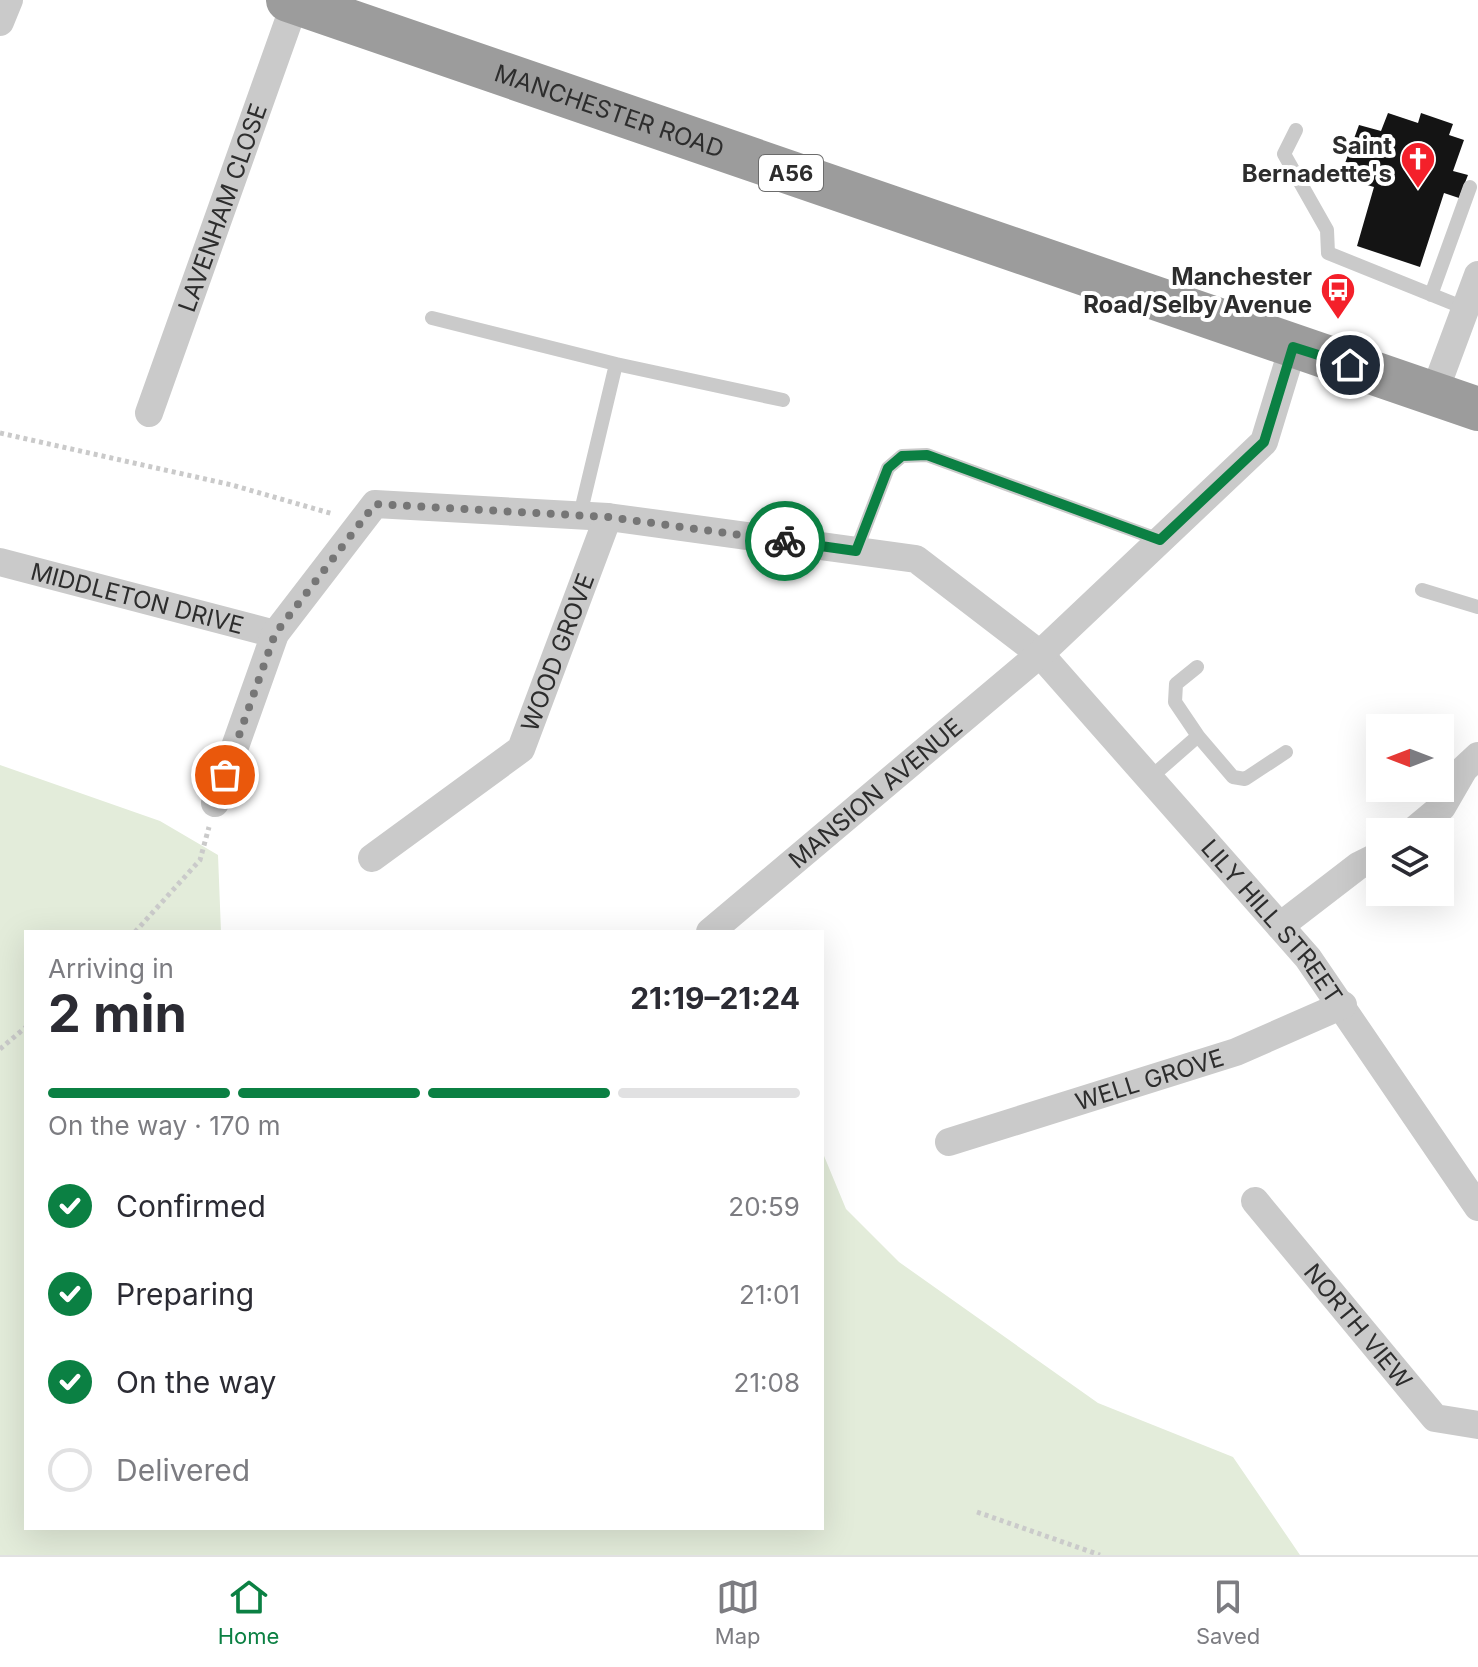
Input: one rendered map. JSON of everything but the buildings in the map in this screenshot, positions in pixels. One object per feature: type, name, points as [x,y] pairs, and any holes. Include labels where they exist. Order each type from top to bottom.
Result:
[{"type":"highway","name":"MANCHESTER ROAD","points":[[292,1],[1293,347]]},
{"type":"highway","name":"A56","points":[[1293,347],[1478,409]]},
{"type":"street","points":[[0,22],[9,0]]},
{"type":"street","name":"LAVENHAM CLOSE","points":[[149,413],[292,1]]},
{"type":"street","points":[[1434,393],[1468,322],[1478,275]]},
{"type":"street","name":"MANSION AVENUE","points":[[712,930],[1040,654],[1264,442],[1293,347]]},
{"type":"street","name":"LILY HILL STREET","points":[[361,522],[375,504],[594,516],[916,559],[1040,654],[1280,926],[1343,1005],[1478,1207]]},
{"type":"street","name":"WOOD GROVE","points":[[372,858],[521,749],[594,516]]},
{"type":"street","points":[[215,803],[275,634],[361,522]]},
{"type":"street","name":"MIDDLETON DRIVE","points":[[0,562],[275,634]]},
{"type":"street","points":[[1429,818],[1442,807],[1464,769],[1478,756]]},
{"type":"street","points":[[1280,926],[1366,862]]},
{"type":"street","name":"WELL GROVE","points":[[949,1142],[1236,1052],[1343,1005]]},
{"type":"street","name":"NORTH VIEW","points":[[1255,1201],[1435,1418],[1478,1425]]},
{"type":"lane","points":[[1296,130],[1284,154],[1327,230],[1328,253],[1431,295],[1468,322]]},
{"type":"lane","points":[[1431,295],[1470,187]]},
{"type":"lane","points":[[432,318],[616,364],[783,400]]},
{"type":"lane","points":[[594,516],[616,364]]},
{"type":"lane","points":[[856,551],[888,468],[902,456],[927,455],[1160,540]]},
{"type":"lane","points":[[1422,590],[1478,607]]},
{"type":"lane","points":[[1197,667],[1176,684],[1175,702],[1198,736],[1233,777],[1245,779],[1286,752]]},
{"type":"lane","points":[[1150,778],[1198,736]]},
{"type":"path","points":[[0,433],[232,485],[361,522]]},
{"type":"path","points":[[137,930],[200,860],[215,803]]},
{"type":"path","points":[[0,1049],[24,1029]]},
{"type":"path","points":[[977,1512],[1100,1555]]},
{"type":"green space","points":[[0,765],[160,821],[218,855],[221,930],[24,930],[24,1530],[824,1530],[824,1156],[846,1209],[899,1262],[1098,1403],[1233,1457],[1300,1555],[0,1555]]},
{"type":"way so far","points":[[225,775],[275,634],[375,504],[608,517],[785,541]]},
{"type":"place","name":"Saint Bernadette's","points":[[1418,190]]},
{"type":"place","name":"Manchester Road/Selby Avenue","points":[[1338,321]]},
{"type":"route","points":[[785,541],[856,551],[888,468],[902,456],[927,455],[1160,540],[1264,442],[1293,347],[1350,365]]}]
